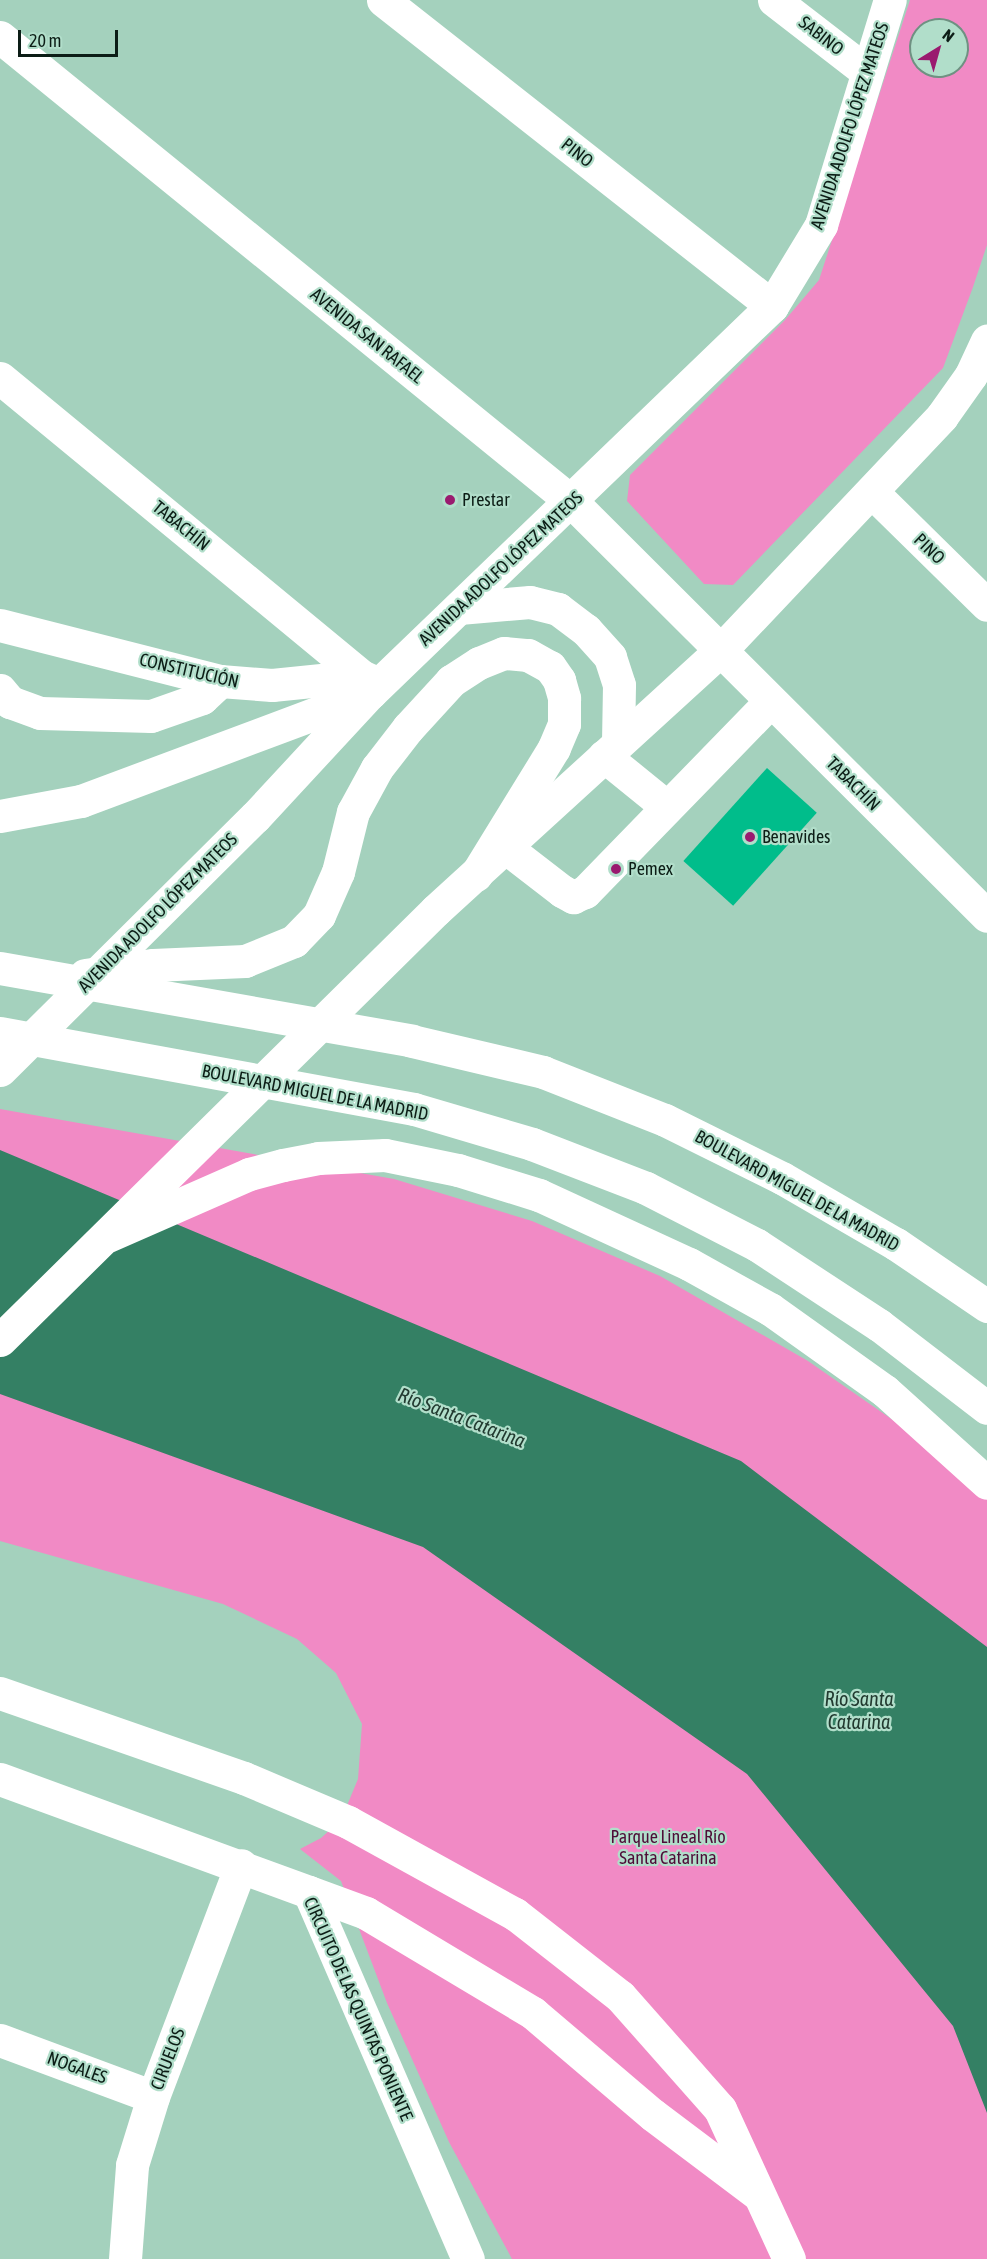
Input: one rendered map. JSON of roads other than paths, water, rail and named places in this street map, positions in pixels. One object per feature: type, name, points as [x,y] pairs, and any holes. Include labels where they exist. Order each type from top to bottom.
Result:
[{"type":"main road","name":"PINO","points":[[382,0],[772,306]]},
{"type":"main road","name":"SABINO","points":[[774,0],[867,72]]},
{"type":"main road","name":"AVENIDA ADOLFO LÓPEZ MATEOS","points":[[0,1070],[255,817],[370,684],[459,608],[572,502],[772,306],[821,225],[890,0]]},
{"type":"main road","name":"AVENIDA SAN RAFAEL","points":[[0,38],[572,502],[720,651]]},
{"type":"main road","points":[[0,1340],[436,910],[720,651],[942,416],[971,375],[987,340]]},
{"type":"main road","name":"TABACHÍN","points":[[0,378],[370,684]]},
{"type":"main road","name":"PINO","points":[[872,492],[987,605]]},
{"type":"main road","points":[[459,608],[530,602],[558,609],[586,630],[610,657],[619,685],[611,749]]},
{"type":"main road","name":"CONSTITUCIÓN","points":[[0,625],[220,681],[272,685],[370,684]]},
{"type":"main road","name":"TABACHÍN","points":[[720,651],[987,916]]},
{"type":"main road","points":[[64,979],[153,965],[245,961],[294,941],[319,915],[338,872],[353,812],[377,768],[408,728],[451,681],[478,663],[504,653],[528,655],[550,667],[559,680],[564,698],[564,724],[554,748],[476,875]]},
{"type":"main road","points":[[0,690],[10,702],[40,713],[151,716],[202,698],[220,681]]},
{"type":"main road","points":[[0,816],[81,801],[370,684]]},
{"type":"main road","points":[[505,847],[573,897],[585,892],[770,702]]},
{"type":"main road","points":[[611,749],[668,807]]},
{"type":"main road","name":"BOULEVARD MIGUEL DE LA MADRID","points":[[0,968],[412,1041],[543,1072],[665,1120],[782,1179],[896,1244],[987,1306]]},
{"type":"main road","name":"BOULEVARD MIGUEL DE LA MADRID","points":[[0,1033],[414,1109],[532,1144],[646,1188],[757,1245],[879,1325],[987,1408]]},
{"type":"main road","points":[[108,1236],[249,1174],[283,1165],[329,1157],[385,1155],[458,1170],[539,1195],[689,1264],[760,1303],[885,1391],[987,1483]]},
{"type":"main road","points":[[0,1693],[244,1778],[348,1822],[514,1914],[620,1996],[652,2029],[720,2109],[789,2259]]},
{"type":"main road","name":"CIRCUITO DE LAS QUINTAS PONIENTE","points":[[0,1779],[241,1865],[309,1892],[468,2259]]},
{"type":"main road","name":"CIRUELOS","points":[[125,2259],[132,2165],[153,2097],[241,1865]]},
{"type":"main road","points":[[309,1892],[366,1913],[533,2013],[653,2115],[762,2197]]},
{"type":"main road","name":"NOGALES","points":[[0,2040],[153,2097]]},
{"type":"water","name":"Río Santa Catarina","points":[[0,1150],[741,1461],[987,1647],[987,2113],[953,2026],[747,1774],[423,1547],[0,1394]]},
{"type":"place","name":"Prestar","points":[[450,500]]},
{"type":"place","name":"Benavides","points":[[750,837]]},
{"type":"place","name":"Pemex","points":[[616,869]]},
{"type":"park label","name":"Parque Lineal Río Santa Catarina","points":[[668,1848]]}]
